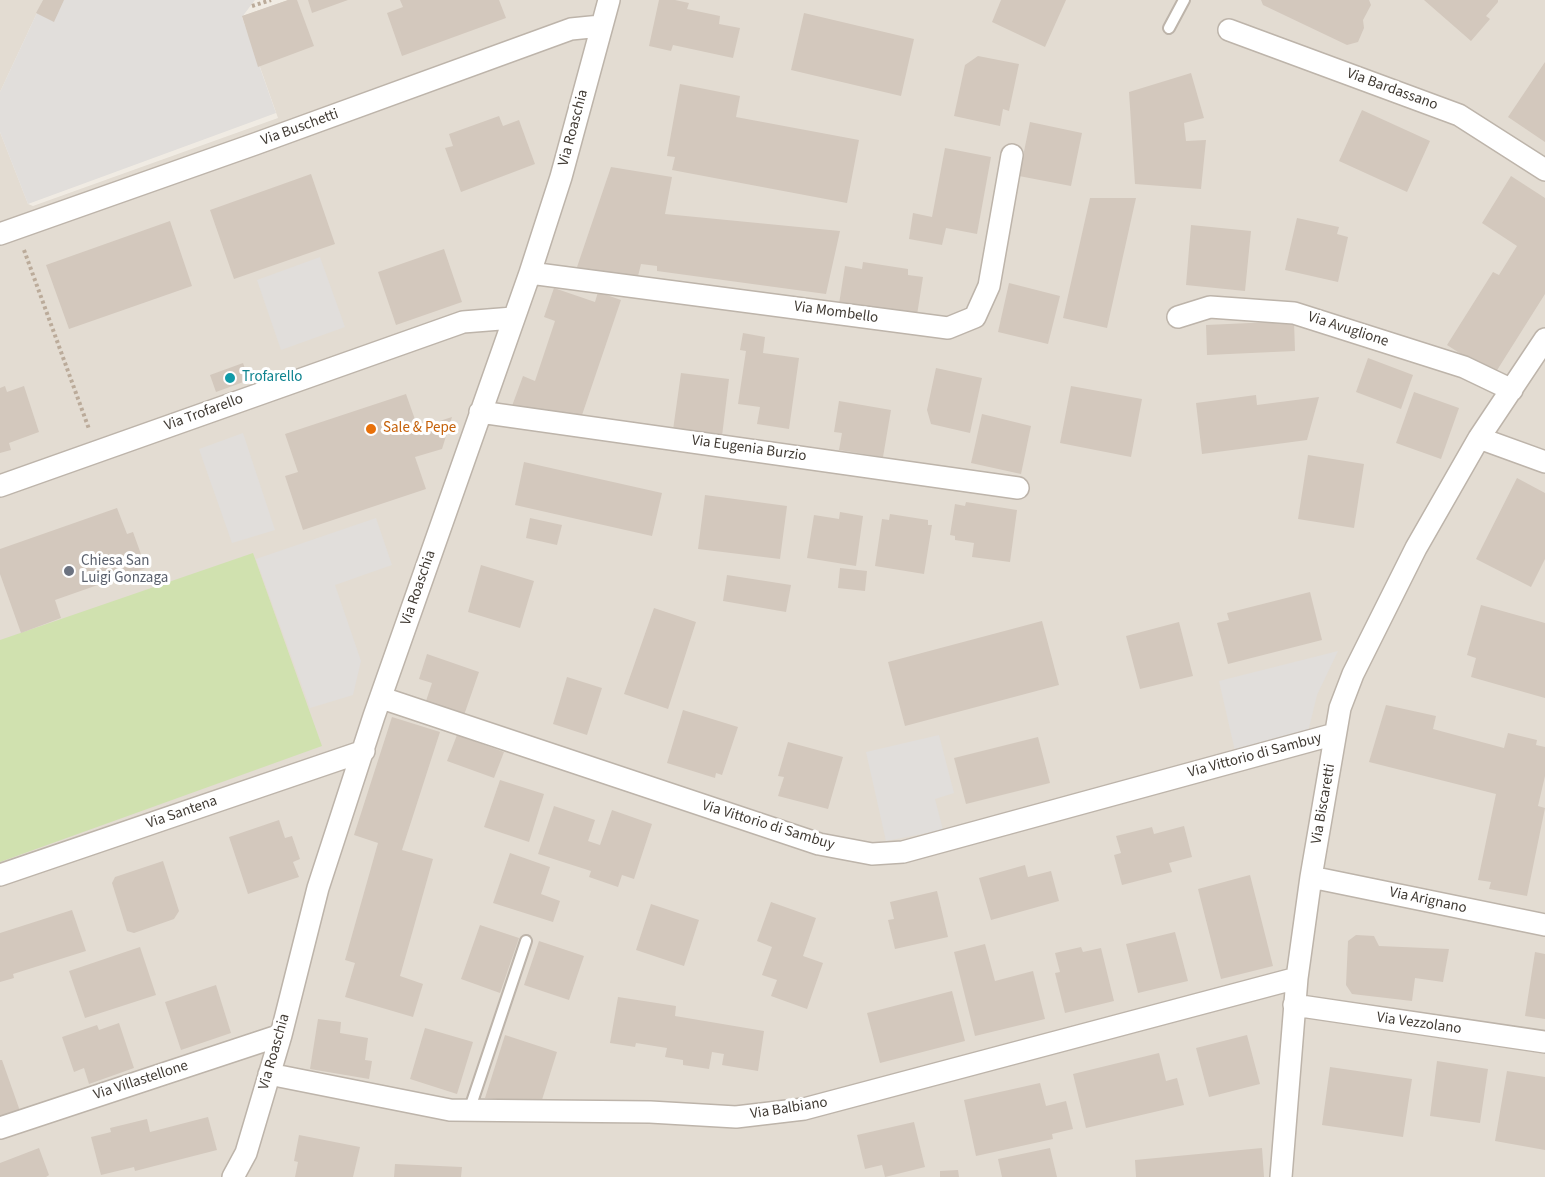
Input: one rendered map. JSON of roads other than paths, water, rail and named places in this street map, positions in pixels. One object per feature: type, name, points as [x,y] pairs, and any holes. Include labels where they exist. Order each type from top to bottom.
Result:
[{"type":"street","name":"Via Roaschia","points":[[233,1177],[246,1153],[281,1035],[318,888],[561,177],[609,0]]},
{"type":"street","name":"Via Buschetti","points":[[0,234],[255,144],[571,28],[601,26]]},
{"type":"street","name":"Via Bardassano","points":[[1229,30],[1459,115],[1545,170]]},
{"type":"street","name":"Via Mombello","points":[[530,273],[948,328],[975,317],[989,286],[1012,155]]},
{"type":"street","name":"Via Avuglione","points":[[1178,317],[1210,307],[1294,313],[1464,367],[1512,390]]},
{"type":"street","name":"Via Trofarello","points":[[0,486],[206,411],[463,322],[513,318]]},
{"type":"street","name":"Via Biscaretti","points":[[1281,1177],[1297,978],[1311,877],[1340,708],[1353,674],[1416,548],[1479,438],[1545,339]]},
{"type":"street","name":"Via Eugenia Burzio","points":[[480,412],[1018,488]]},
{"type":"street","points":[[1479,438],[1545,462]]},
{"type":"street","name":"Via Vittorio di Sambuy","points":[[382,698],[819,844],[872,854],[903,852],[1335,734]]},
{"type":"street","name":"Via Santena","points":[[0,875],[364,751]]},
{"type":"street","name":"Via Arignano","points":[[1311,877],[1545,925]]},
{"type":"street","name":"Via Balbiano","points":[[269,1074],[468,1112],[568,1110],[736,1117],[804,1109],[1297,978]]},
{"type":"street","name":"Via Vezzolano","points":[[1294,1005],[1545,1042]]},
{"type":"street","name":"Via Villastellone","points":[[0,1128],[281,1035]]},
{"type":"street","points":[[246,1153],[253,1177]]},
{"type":"lane","points":[[1169,28],[1184,0]]},
{"type":"lane","points":[[468,1112],[526,941]]},
{"type":"place","name":"Trofarello","points":[[230,378]]},
{"type":"place","name":"Sale & Pepe","points":[[371,429]]},
{"type":"place","name":"Chiesa San Luigi Gonzaga","points":[[69,571]]}]
